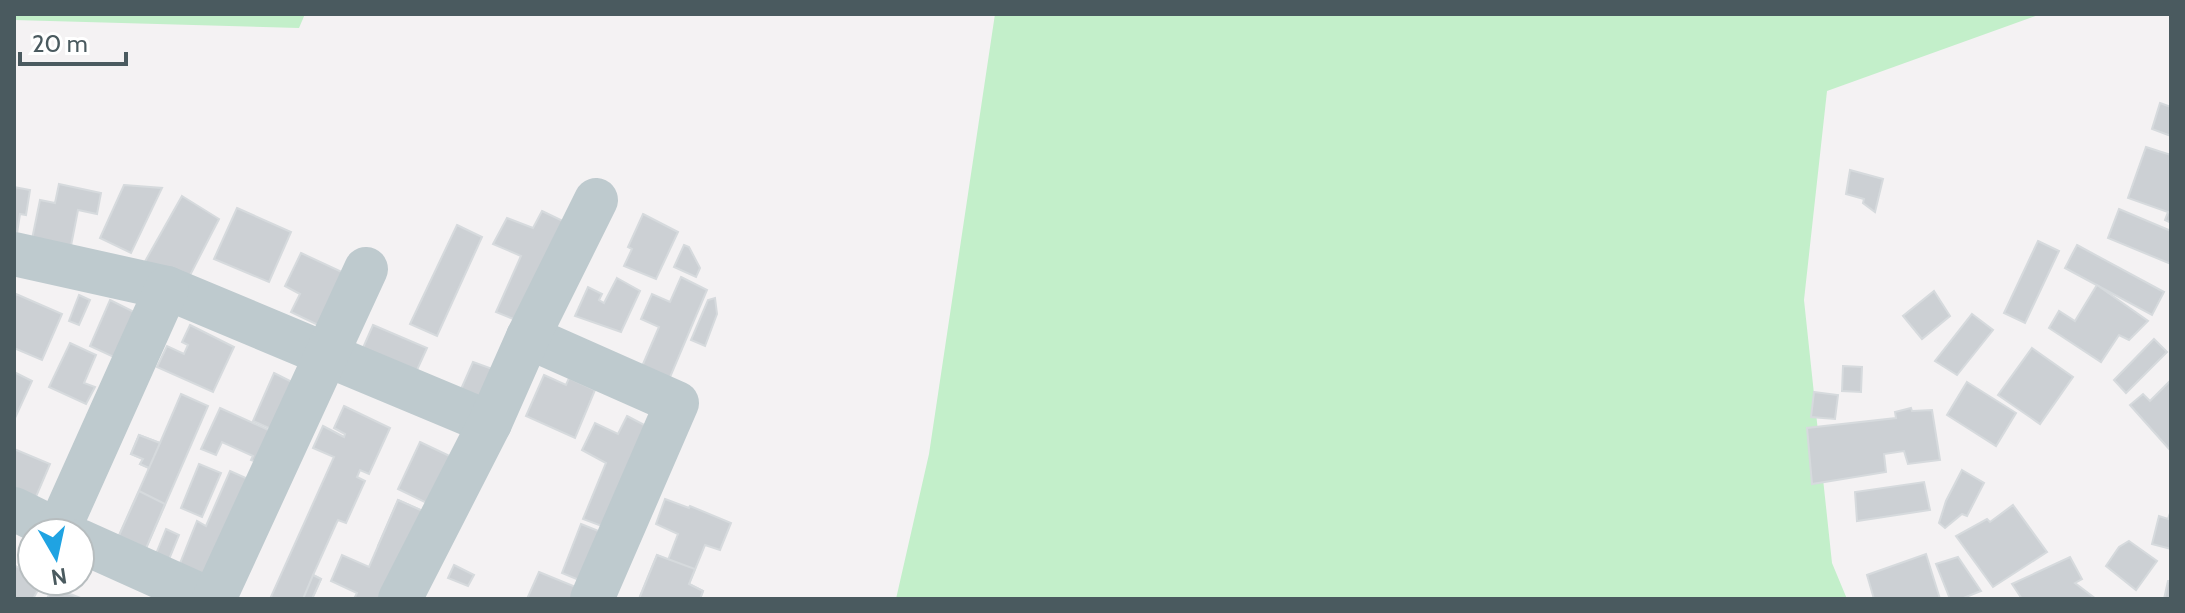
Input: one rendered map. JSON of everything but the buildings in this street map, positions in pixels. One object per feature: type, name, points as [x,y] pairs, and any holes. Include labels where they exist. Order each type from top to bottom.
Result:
[{"type":"street","points":[[400,599],[490,423],[528,337],[596,200]]},
{"type":"street","points":[[14,254],[167,288],[490,423]]},
{"type":"street","points":[[96,548],[211,599],[366,269]]},
{"type":"street","points":[[74,517],[167,288]]},
{"type":"street","points":[[528,337],[677,403],[592,599]]},
{"type":"green space","points":[[14,14],[305,14],[299,28],[14,20]]},
{"type":"green space","points":[[995,14],[2041,14],[1827,91],[1804,300],[1832,563],[1847,599],[896,599],[929,454]]}]
